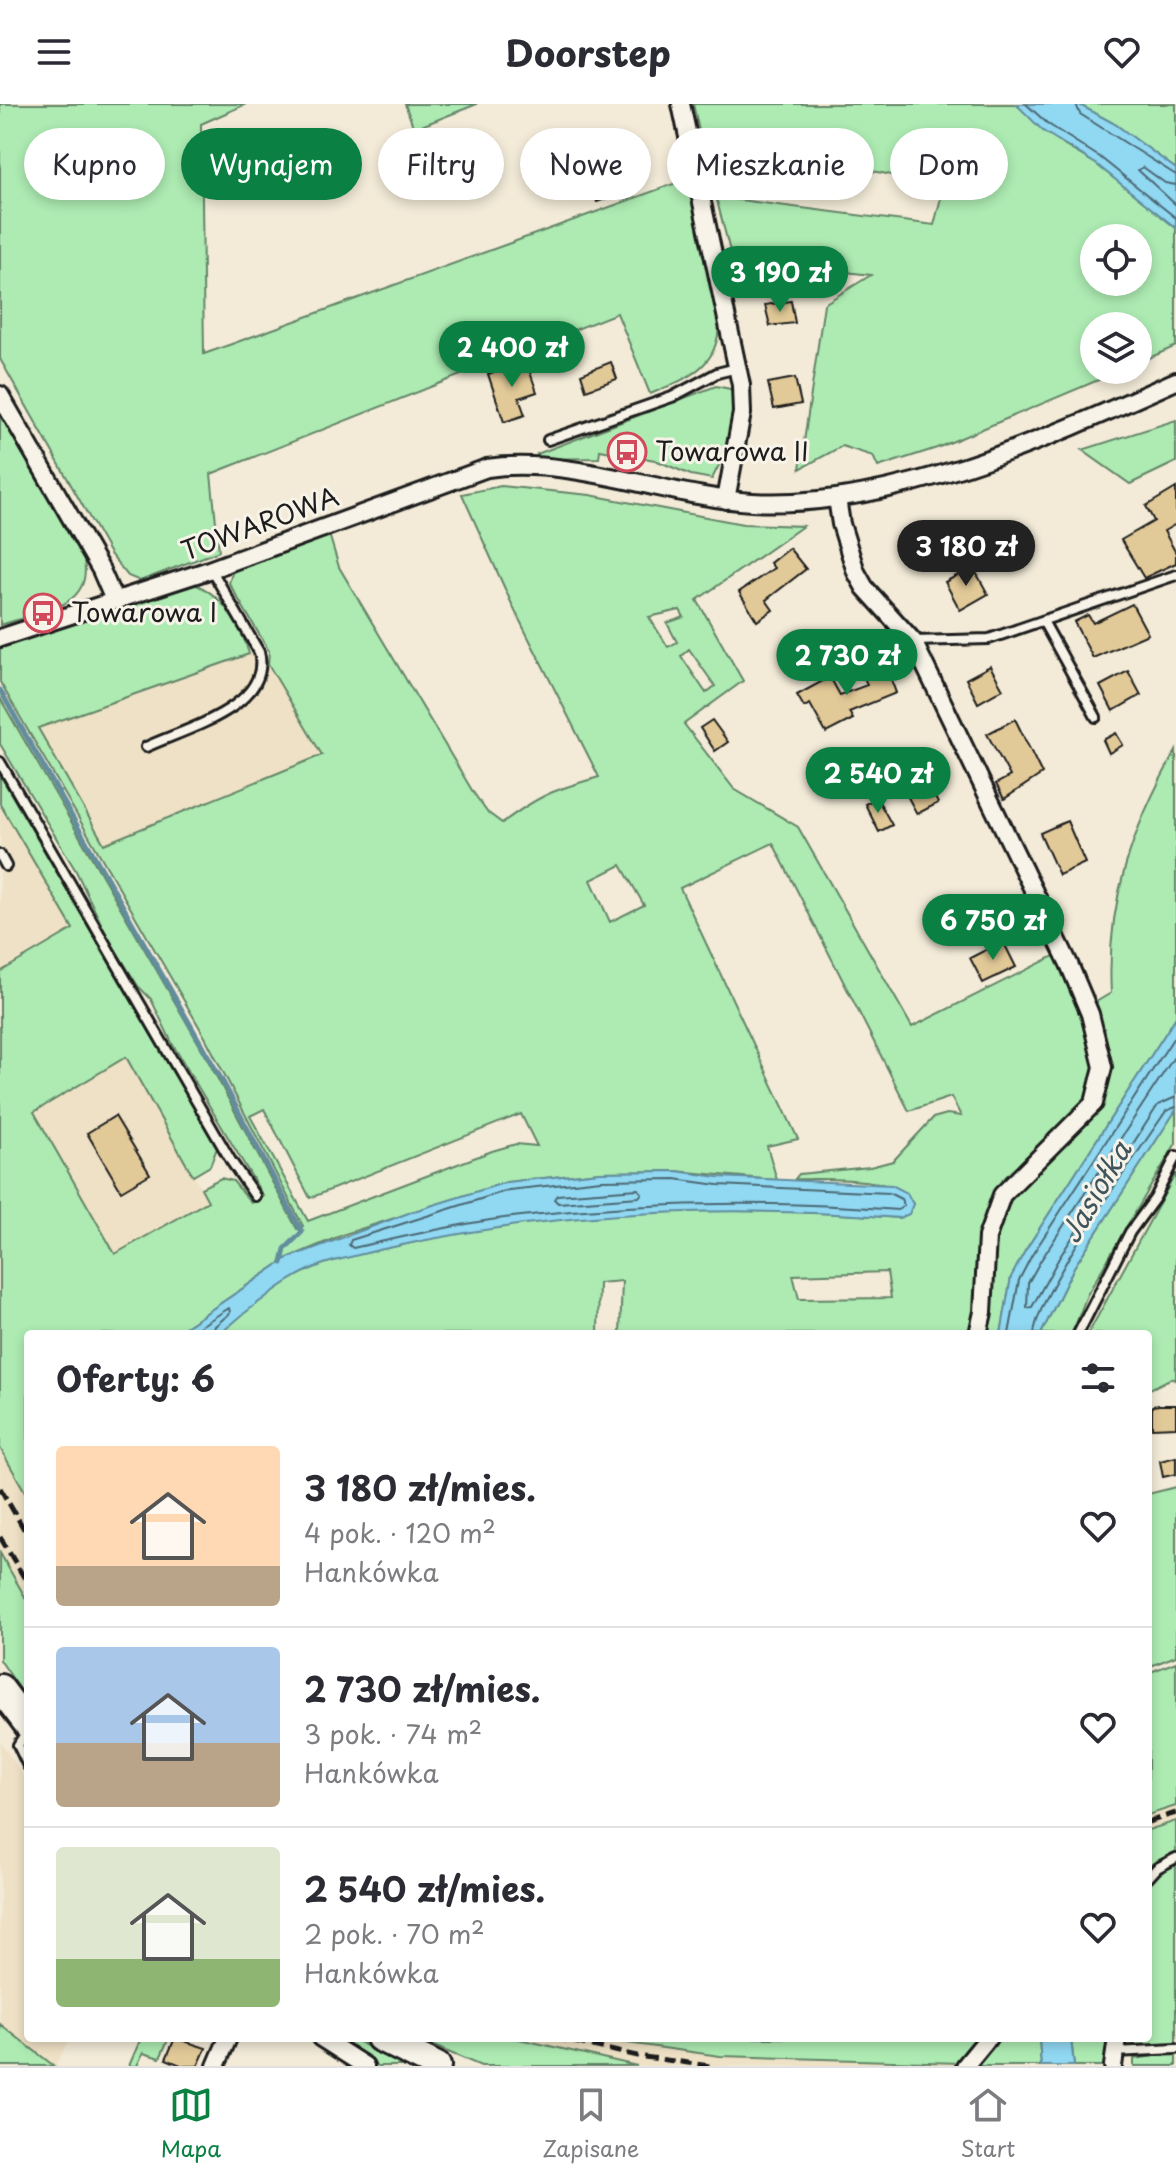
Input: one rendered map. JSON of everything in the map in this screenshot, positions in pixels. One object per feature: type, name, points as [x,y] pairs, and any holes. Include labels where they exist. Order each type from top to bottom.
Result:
[{"type":"main road","points":[[0,1688],[24,1733]]},
{"type":"main road","points":[[388,2042],[437,2066]]},
{"type":"street","points":[[681,104],[739,367],[742,413],[726,500]]},
{"type":"street","name":"TOWAROWA","points":[[0,638],[211,569],[469,473],[500,466],[609,477],[726,500],[773,503],[837,498],[936,476],[1099,415],[1176,381]]},
{"type":"street","points":[[0,395],[101,570],[114,600]]},
{"type":"street","points":[[837,498],[841,524],[856,572],[865,588],[913,641],[1069,964],[1090,1014],[1103,1067],[1094,1103],[1002,1195],[987,1237],[983,1312],[979,1330]]},
{"type":"street","points":[[216,2066],[226,2042]]},
{"type":"street","points":[[327,2042],[365,2066]]},
{"type":"street","points":[[965,2066],[985,2042]]},
{"type":"lane","points":[[548,440],[672,397],[717,373],[739,367]]},
{"type":"lane","points":[[146,747],[238,704],[256,686],[261,666],[259,652],[211,569]]},
{"type":"lane","points":[[913,641],[989,639],[1176,575]]},
{"type":"lane","points":[[1043,621],[1096,717]]},
{"type":"lane","points":[[0,762],[231,1161],[255,1196]]},
{"type":"lane","points":[[0,855],[6,866]]},
{"type":"lane","points":[[1080,1330],[1130,1232],[1155,1198],[1176,1156]]},
{"type":"lane","points":[[1152,1874],[1176,1858]]},
{"type":"lane","points":[[1115,2052],[1176,2049]]},
{"type":"shaded area","points":[[259,651],[323,755],[103,844],[38,728]]},
{"type":"shaded area","points":[[0,804],[73,929],[0,972]]},
{"type":"shaded area","points":[[126,1056],[208,1201],[115,1254],[33,1113]]},
{"type":"shaded area","points":[[0,1448],[24,1490],[24,1595],[0,1553]]},
{"type":"shaded area","points":[[0,1741],[24,1777],[24,2042],[68,2042],[55,2066],[33,2049],[0,2066]]},
{"type":"shaded area","points":[[1176,1802],[1176,1826],[1152,1834],[1152,1811]]},
{"type":"shaded area","points":[[532,2042],[620,2042],[720,2056],[961,2063],[960,2066],[637,2066]]},
{"type":"green space","points":[[0,104],[246,104],[201,124],[201,128],[181,128],[181,200],[202,200],[204,354],[629,200],[651,200],[651,192],[667,186],[667,200],[693,200],[715,274],[719,301],[715,347],[704,364],[678,382],[650,394],[617,313],[211,474],[219,551],[140,581],[128,576],[110,554],[0,359]]},
{"type":"green space","points":[[405,104],[477,104],[417,128],[414,128]]},
{"type":"green space","points":[[693,104],[1016,104],[1065,146],[1096,164],[1176,228],[1176,346],[1152,357],[1152,312],[1080,312],[1080,384],[1089,384],[937,448],[878,467],[873,456],[842,446],[800,469],[824,304],[871,275],[732,259],[717,200],[739,200],[934,225],[940,200],[1008,200],[1008,128],[890,128],[890,175],[874,171],[874,128],[698,128]]},
{"type":"green space","points":[[1078,104],[1176,104],[1176,169],[1115,124]]},
{"type":"green space","points":[[716,386],[730,389],[736,400],[726,463],[720,463],[712,479],[691,475],[655,460],[600,450],[599,458],[541,459],[537,454]]},
{"type":"green space","points":[[0,414],[84,561],[84,577],[80,590],[59,606],[0,625]]},
{"type":"green space","points":[[1176,420],[1176,462],[1130,484],[1082,450]]},
{"type":"green space","points":[[501,486],[590,495],[743,524],[803,526],[697,600],[743,681],[684,724],[734,789],[798,827],[912,1027],[1056,955],[1073,988],[1098,1066],[1085,1105],[993,1201],[975,1330],[620,1330],[622,1281],[599,1283],[598,1330],[222,1330],[270,1292],[314,1268],[358,1254],[466,1232],[590,1217],[714,1211],[900,1218],[913,1204],[905,1194],[893,1188],[842,1179],[795,1179],[799,1174],[870,1167],[893,1161],[933,1118],[947,1114],[961,1116],[951,1097],[909,1111],[773,843],[680,888],[798,1139],[767,1146],[777,1180],[675,1171],[600,1172],[507,1182],[345,1234],[288,1258],[181,1330],[24,1330],[24,1490],[0,1448],[0,972],[73,929],[0,804],[0,775],[217,1148],[210,1166],[193,1176],[126,1057],[34,1112],[115,1254],[208,1201],[201,1188],[221,1178],[233,1181],[251,1203],[263,1196],[173,1045],[151,999],[138,986],[107,936],[76,871],[0,744],[0,698],[203,1051],[297,1229],[303,1226],[205,1037],[0,682],[0,646],[192,583],[221,602],[241,632],[249,654],[38,728],[104,844],[322,755],[268,664],[269,651],[229,583],[233,570],[329,534],[339,567],[473,792],[487,812],[502,823],[548,794],[599,777],[515,611],[462,494]],"holes":[[[680,610],[684,617],[667,623],[677,642],[668,647],[649,617]],[[689,649],[715,686],[706,693],[681,656]],[[621,865],[644,905],[610,922],[591,880]],[[264,1109],[310,1198],[521,1114],[537,1146],[516,1144],[492,1151],[308,1221],[250,1116]],[[887,1272],[891,1298],[799,1299],[793,1275]]]},
{"type":"green space","points":[[1176,751],[1176,1017],[1025,1251],[1011,1278],[1002,1330],[982,1330],[991,1241],[1008,1195],[1098,1102],[1091,1005],[1111,993],[1113,929],[1125,867],[1160,779]]},
{"type":"green space","points":[[1176,1110],[1176,1143],[1087,1295],[1074,1330],[1043,1330],[1074,1267]]},
{"type":"green space","points":[[1176,1173],[1176,1381],[1172,1378],[1152,1388],[1152,1330],[1090,1330]]},
{"type":"green space","points":[[1176,1487],[1176,1656],[1152,1665],[1152,1493]]},
{"type":"green space","points":[[0,1553],[24,1595],[24,1695],[0,1660]]},
{"type":"green space","points":[[1176,1662],[1176,1806],[1152,1814],[1152,1671]]},
{"type":"green space","points":[[1176,1821],[1176,1853],[1152,1868],[1152,1829]]},
{"type":"green space","points":[[1176,1864],[1176,2046],[1126,2046],[1124,2042],[1152,2042],[1152,1880]]},
{"type":"green space","points":[[0,2024],[54,2066],[0,2066]]},
{"type":"green space","points":[[139,2042],[167,2042],[160,2058],[143,2053],[137,2066],[129,2066]]},
{"type":"green space","points":[[340,2042],[359,2042],[407,2066],[378,2066]]},
{"type":"green space","points":[[424,2042],[532,2042],[637,2066],[481,2066]]},
{"type":"green space","points":[[620,2042],[979,2042],[961,2063],[720,2056]]},
{"type":"green space","points":[[988,2042],[1039,2042],[1041,2066],[971,2066]]},
{"type":"green space","points":[[1071,2042],[1111,2042],[1107,2066],[1074,2066]]},
{"type":"green space","points":[[1176,2053],[1176,2066],[1134,2066],[1134,2059]]},
{"type":"water","points":[[1016,104],[1078,104],[1115,124],[1176,169],[1176,228],[1096,164],[1043,131]]},
{"type":"water","name":"Jasiołka","points":[[1176,1017],[1176,1110],[1074,1267],[1043,1330],[1002,1330],[1011,1277]]},
{"type":"water","points":[[676,1171],[718,1177],[892,1185],[907,1193],[913,1204],[909,1214],[900,1218],[687,1212],[544,1222],[403,1244],[334,1261],[299,1275],[224,1330],[181,1330],[288,1258],[414,1211],[507,1182],[600,1172]]},
{"type":"water","points":[[1039,2042],[1071,2042],[1074,2066],[1041,2066]]},
{"type":"building","points":[[791,301],[795,323],[770,326],[765,305]]},
{"type":"building","points":[[526,361],[537,392],[519,398],[525,415],[504,422],[488,374]]},
{"type":"building","points":[[611,362],[617,379],[586,390],[581,374]]},
{"type":"building","points":[[795,378],[801,404],[774,409],[768,383]]},
{"type":"building","points":[[1176,488],[1176,524],[1164,531],[1176,553],[1176,563],[1144,578],[1121,540],[1154,521],[1146,506]]},
{"type":"building","points":[[789,548],[806,569],[766,600],[773,610],[757,621],[739,592],[774,568],[770,563]]},
{"type":"building","points":[[973,567],[988,594],[960,610],[945,582]]},
{"type":"building","points":[[1132,604],[1148,634],[1093,658],[1074,622],[1088,615],[1093,623]]},
{"type":"building","points":[[885,663],[896,693],[849,712],[853,719],[826,733],[810,704],[804,707],[797,695],[830,677],[840,695],[867,685],[862,672]]},
{"type":"building","points":[[990,666],[1003,689],[978,703],[966,679]]},
{"type":"building","points":[[1128,671],[1141,695],[1113,711],[1100,686]]},
{"type":"building","points":[[1015,719],[1042,774],[1004,799],[996,784],[1010,776],[987,734]]},
{"type":"building","points":[[712,720],[728,742],[715,751],[700,728]]},
{"type":"building","points":[[1116,733],[1123,745],[1109,753],[1103,740]]},
{"type":"building","points":[[923,776],[938,803],[917,814],[903,788]]},
{"type":"building","points":[[877,798],[892,825],[879,832],[865,804]]},
{"type":"building","points":[[1067,821],[1085,863],[1059,875],[1040,833]]},
{"type":"building","points":[[1003,941],[1016,967],[983,983],[970,958]]},
{"type":"building","points":[[115,1116],[150,1174],[121,1191],[87,1133]]},
{"type":"building","points":[[1176,1405],[1176,1427],[1152,1428],[1152,1406]]},
{"type":"building","points":[[1176,1457],[1176,1474],[1163,1477],[1160,1461]]},
{"type":"building","points":[[173,2042],[187,2042],[206,2048],[198,2066],[183,2066],[166,2059]]},
{"type":"waterway","points":[[0,690],[223,1082],[302,1232],[285,1249],[282,1263]]},
{"type":"railway","points":[[0,1488],[24,1529]]},
{"type":"railway","points":[[0,1537],[24,1577]]},
{"type":"railway","points":[[1152,1821],[1176,1813]]},
{"type":"railway","points":[[574,2042],[637,2056],[710,2066]]},
{"type":"place","name":"Towarowa II","points":[[627,452]]},
{"type":"place","name":"Towarowa I","points":[[43,613]]}]
